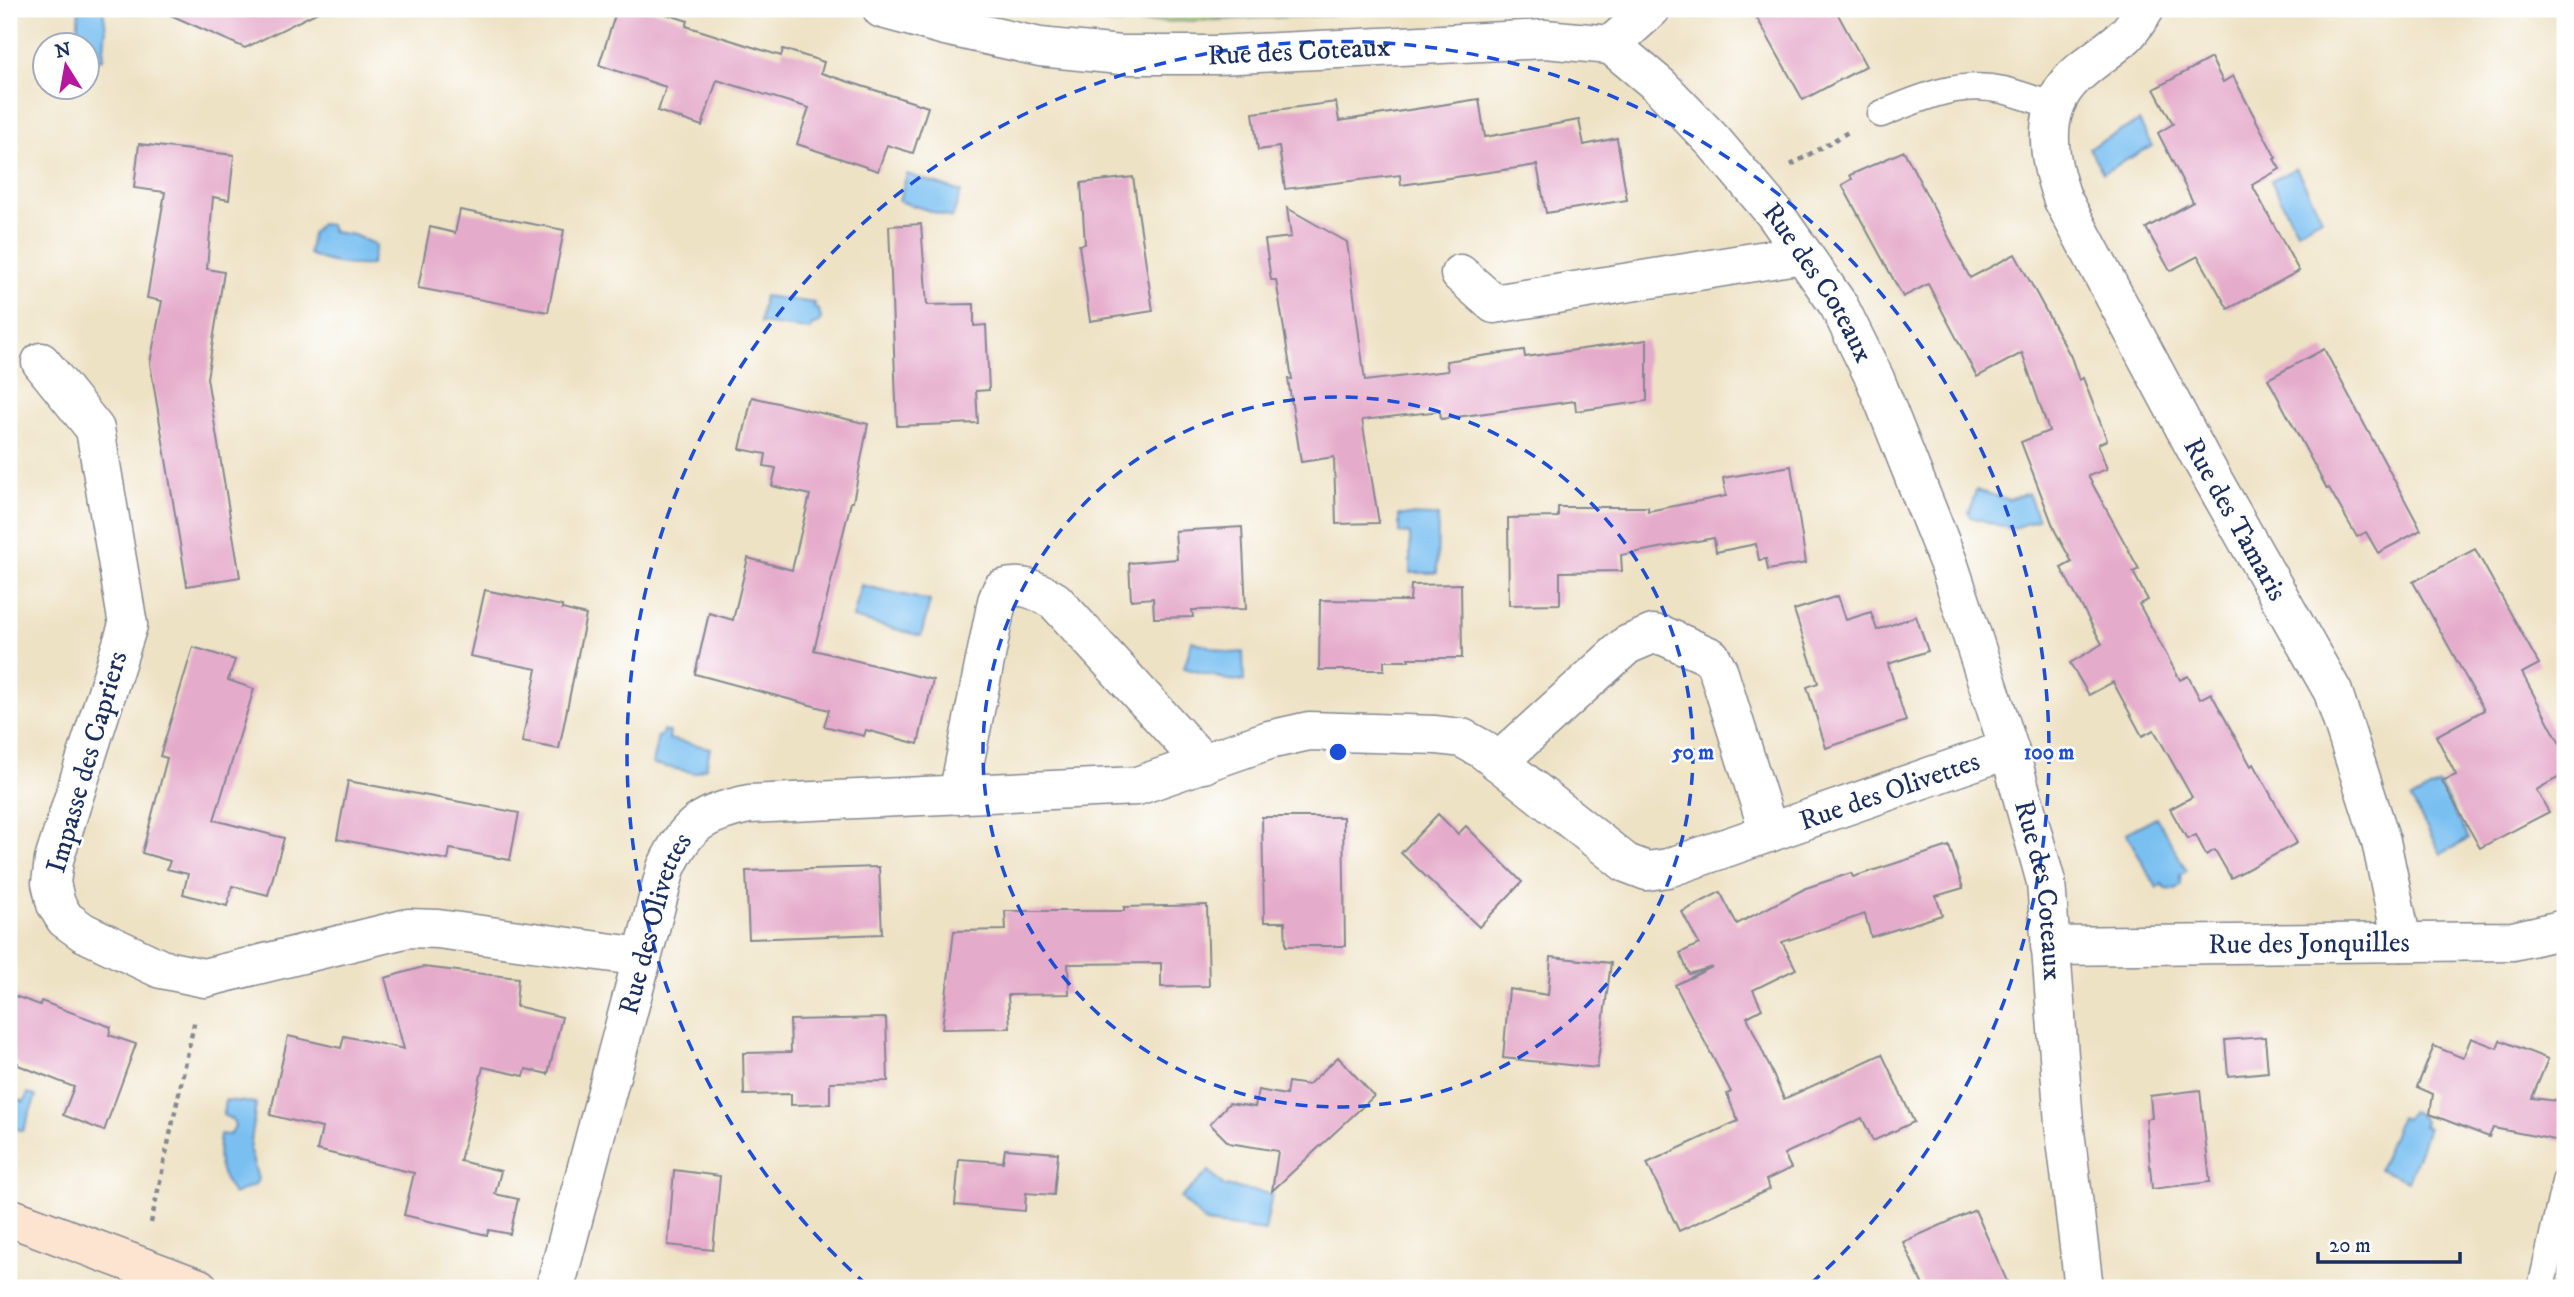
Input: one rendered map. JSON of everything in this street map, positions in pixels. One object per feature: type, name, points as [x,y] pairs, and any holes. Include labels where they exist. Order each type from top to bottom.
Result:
[{"type":"street","name":"Rue des Coteaux","points":[[881,9],[1040,47],[1120,55],[1216,55],[1545,39],[1611,45],[1660,86],[1753,186],[1839,306],[1875,379],[1948,562],[2009,749],[2046,882],[2064,1123],[2084,1288]]},
{"type":"street","points":[[1611,45],[1651,9]]},
{"type":"street","name":"Rue des Tamaris","points":[[2145,9],[2128,33],[2067,85],[2055,106],[2049,139],[2054,175],[2063,200],[2199,455],[2333,692],[2381,841],[2402,942]]},
{"type":"street","points":[[1460,274],[1494,304],[1803,254]]},
{"type":"street","name":"Impasse des Capriers","points":[[41,362],[95,429],[128,625],[54,860],[51,883],[56,904],[65,919],[83,932],[161,969],[204,978],[408,928],[438,929],[642,957]]},
{"type":"street","points":[[958,795],[997,601],[1002,589],[1016,585],[1027,587],[1055,601],[1204,764]]},
{"type":"street","name":"Rue des Olivettes","points":[[1498,762],[1627,645],[1653,634],[1664,636],[1711,657],[1718,670],[1769,833]]},
{"type":"street","name":"Rue des Olivettes","points":[[555,1288],[666,868],[677,844],[695,824],[718,811],[749,804],[1137,786],[1269,740],[1309,731],[1462,738],[1498,762],[1626,863],[1647,871],[1668,867],[1769,833],[2009,749]]},
{"type":"street","name":"Rue des Jonquilles","points":[[2050,946],[2513,941],[2565,929]]},
{"type":"street","points":[[9,1217],[199,1288]]},
{"type":"lane","points":[[1881,114],[1922,97],[1957,88],[2001,89],[2055,106]]},
{"type":"lane","points":[[2541,1288],[2565,1182]]},
{"type":"path","points":[[1753,186],[1881,114]]},
{"type":"path","points":[[151,1224],[204,978]]},
{"type":"green space","points":[[1035,9],[1386,9],[1319,16],[1107,24]]},
{"type":"water","points":[[79,9],[103,9],[106,29],[103,59],[102,32],[77,32]]},
{"type":"water","points":[[2139,121],[2152,146],[2103,173],[2089,148]]},
{"type":"water","points":[[2296,168],[2322,218],[2297,231],[2271,181]]},
{"type":"water","points":[[907,174],[961,192],[952,218],[899,201]]},
{"type":"water","points":[[321,224],[330,225],[333,232],[354,235],[376,245],[371,265],[339,264],[309,254],[312,233]]},
{"type":"water","points":[[764,296],[815,303],[814,308],[819,310],[821,319],[818,324],[812,325],[811,330],[760,323]]},
{"type":"water","points":[[1976,490],[2009,500],[2028,493],[2038,520],[2011,529],[1971,517],[1969,513]]},
{"type":"water","points":[[1399,515],[1438,516],[1437,573],[1410,573],[1410,534],[1399,533]]},
{"type":"water","points":[[861,585],[930,601],[921,636],[853,618]]},
{"type":"water","points":[[1192,641],[1230,653],[1243,652],[1244,681],[1228,680],[1184,668]]},
{"type":"water","points":[[663,730],[670,732],[669,739],[710,748],[706,767],[695,773],[652,764],[658,736],[661,736]]},
{"type":"water","points":[[2439,784],[2469,839],[2441,854],[2411,799]]},
{"type":"water","points":[[2156,817],[2187,871],[2180,875],[2181,885],[2176,890],[2166,889],[2162,884],[2157,888],[2126,833]]},
{"type":"water","points":[[28,1093],[36,1096],[23,1131],[9,1126],[9,1096],[24,1102]]},
{"type":"water","points":[[225,1100],[256,1103],[250,1151],[258,1179],[255,1185],[233,1194],[221,1172],[218,1159],[220,1134],[230,1135],[235,1126],[233,1120],[223,1115]]},
{"type":"water","points":[[2411,1112],[2417,1113],[2424,1120],[2423,1126],[2428,1128],[2408,1181],[2379,1169],[2400,1117],[2405,1119]]},
{"type":"water","points":[[1209,1171],[1224,1186],[1272,1194],[1265,1231],[1206,1223],[1181,1198]]},
{"type":"building","points":[[157,9],[324,9],[245,48]]},
{"type":"building","points":[[617,9],[650,9],[688,21],[686,26],[781,56],[783,49],[824,62],[821,73],[928,107],[913,153],[887,145],[878,171],[797,144],[809,108],[717,80],[702,126],[658,111],[666,87],[599,65]]},
{"type":"building","points":[[1752,9],[1835,9],[1866,66],[1803,100]]},
{"type":"building","points":[[2211,58],[2223,82],[2233,76],[2276,158],[2274,159],[2280,169],[2252,185],[2299,271],[2228,309],[2198,256],[2170,271],[2146,228],[2193,202],[2158,133],[2173,124],[2154,89]]},
{"type":"building","points":[[1479,99],[1485,137],[1579,120],[1584,145],[1617,138],[1627,200],[1546,213],[1537,165],[1401,185],[1400,175],[1285,189],[1279,147],[1258,150],[1253,113],[1336,102],[1339,121]]},
{"type":"building","points":[[139,144],[234,155],[229,200],[213,197],[207,269],[224,272],[207,378],[240,577],[187,586],[150,363],[162,301],[147,298],[165,192],[134,188]]},
{"type":"building","points":[[1904,151],[1970,278],[2015,254],[2071,357],[2079,380],[2083,378],[2107,440],[2098,444],[2107,469],[2088,476],[2139,569],[2133,572],[2148,600],[2139,604],[2180,680],[2188,676],[2200,699],[2211,693],[2297,843],[2231,878],[2215,850],[2206,855],[2196,835],[2187,839],[2170,809],[2192,797],[2154,730],[2142,736],[2113,682],[2089,695],[2070,663],[2102,644],[2061,568],[2072,562],[2055,531],[2021,442],[2049,431],[2022,353],[1977,377],[1928,284],[1903,297],[1842,185],[1852,179],[1850,175]]},
{"type":"building","points":[[1133,177],[1153,311],[1090,321],[1079,245],[1085,244],[1081,183]]},
{"type":"building","points":[[1287,208],[1347,242],[1365,381],[1448,371],[1446,361],[1524,350],[1525,357],[1647,340],[1647,401],[1576,411],[1575,401],[1441,419],[1440,411],[1362,420],[1379,523],[1336,524],[1334,457],[1301,462],[1288,379],[1292,379],[1276,280],[1271,280],[1265,240],[1291,237]]},
{"type":"building","points":[[460,210],[564,230],[548,312],[418,288],[430,227],[455,233]]},
{"type":"building","points":[[921,224],[927,305],[974,304],[974,326],[986,325],[989,390],[976,391],[978,423],[897,426],[889,226]]},
{"type":"building","points":[[2324,349],[2421,530],[2378,553],[2366,532],[2357,537],[2329,488],[2327,489],[2268,379]]},
{"type":"building","points":[[752,397],[868,424],[853,502],[814,650],[933,680],[918,744],[866,730],[864,736],[824,726],[829,710],[695,674],[709,613],[733,620],[748,558],[792,570],[810,495],[772,486],[776,468],[764,466],[766,454],[740,449]]},
{"type":"building","points":[[1791,466],[1806,563],[1768,570],[1766,559],[1759,560],[1756,544],[1716,552],[1714,538],[1621,555],[1622,571],[1560,572],[1560,604],[1509,605],[1508,518],[1558,517],[1558,507],[1648,507],[1648,511],[1726,496],[1723,478]]},
{"type":"building","points":[[1242,527],[1246,609],[1192,610],[1193,617],[1154,618],[1153,598],[1131,600],[1129,563],[1177,559],[1175,531]]},
{"type":"building","points":[[2475,549],[2539,664],[2522,673],[2565,753],[2565,774],[2536,790],[2549,812],[2480,848],[2442,781],[2456,775],[2436,736],[2484,710],[2413,582]]},
{"type":"building","points":[[1461,584],[1462,658],[1384,661],[1384,670],[1319,670],[1320,600],[1410,601],[1411,585]]},
{"type":"building","points":[[485,590],[562,606],[562,609],[586,615],[559,749],[522,742],[537,669],[470,656]]},
{"type":"building","points":[[1838,596],[1846,620],[1871,612],[1877,630],[1916,616],[1928,651],[1888,664],[1906,721],[1826,748],[1807,687],[1818,683],[1794,610]]},
{"type":"building","points":[[193,647],[235,660],[228,680],[254,689],[214,820],[284,838],[268,895],[232,886],[227,906],[183,894],[188,874],[167,869],[170,861],[142,853],[167,758],[160,756]]},
{"type":"building","points":[[348,781],[519,813],[510,860],[450,849],[448,860],[337,839]]},
{"type":"building","points":[[1438,814],[1458,834],[1466,826],[1522,882],[1479,927],[1401,853]]},
{"type":"building","points":[[1262,817],[1343,817],[1345,946],[1286,946],[1285,922],[1264,922]]},
{"type":"building","points":[[1949,846],[1963,888],[1936,896],[1942,915],[1871,937],[1865,914],[1782,942],[1796,969],[1753,990],[1762,1009],[1747,1017],[1784,1099],[1882,1054],[1914,1122],[1873,1141],[1862,1118],[1784,1154],[1791,1168],[1766,1180],[1770,1189],[1679,1231],[1647,1163],[1738,1121],[1727,1094],[1731,1092],[1675,985],[1712,967],[1689,974],[1680,953],[1699,944],[1682,912],[1720,892],[1737,924],[1806,888],[1851,873],[1853,877]]},
{"type":"building","points":[[879,867],[882,934],[749,939],[746,871]]},
{"type":"building","points":[[1207,905],[1209,986],[1161,987],[1161,963],[1068,964],[1069,994],[1008,995],[1010,1028],[942,1029],[954,931],[1006,930],[1005,911],[1124,911],[1124,907]]},
{"type":"building","points":[[1551,957],[1611,963],[1597,1068],[1503,1058],[1509,989],[1548,995]]},
{"type":"building","points":[[423,967],[518,978],[516,1006],[562,1017],[548,1074],[526,1069],[524,1076],[483,1067],[460,1161],[501,1171],[495,1194],[518,1199],[510,1234],[489,1230],[487,1235],[404,1215],[414,1173],[317,1150],[322,1128],[270,1115],[288,1036],[341,1048],[344,1036],[404,1049],[385,978]]},
{"type":"building","points":[[9,994],[40,1005],[41,1001],[111,1027],[109,1035],[136,1044],[104,1131],[63,1115],[74,1087],[9,1059]]},
{"type":"building","points":[[886,1018],[888,1081],[830,1082],[830,1104],[791,1105],[791,1094],[744,1095],[743,1053],[791,1052],[790,1020]]},
{"type":"building","points":[[2265,1037],[2268,1072],[2228,1076],[2225,1040]]},
{"type":"building","points":[[2471,1038],[2497,1048],[2500,1040],[2548,1059],[2532,1098],[2565,1102],[2565,1142],[2493,1128],[2489,1137],[2430,1114],[2433,1094],[2417,1087],[2434,1046],[2463,1058]]},
{"type":"building","points":[[1338,1057],[1374,1096],[1272,1191],[1278,1151],[1229,1143],[1210,1124],[1229,1103],[1255,1107],[1258,1090],[1286,1095],[1288,1082],[1308,1085]]},
{"type":"building","points":[[2200,1090],[2210,1182],[2152,1189],[2146,1119],[2152,1118],[2150,1096]]},
{"type":"building","points":[[1005,1149],[1058,1153],[1054,1195],[1026,1193],[1025,1211],[955,1205],[959,1159],[1003,1162]]},
{"type":"building","points":[[674,1170],[720,1176],[713,1250],[668,1245]]},
{"type":"building","points":[[1975,1210],[2010,1288],[1924,1288],[1903,1242]]}]
